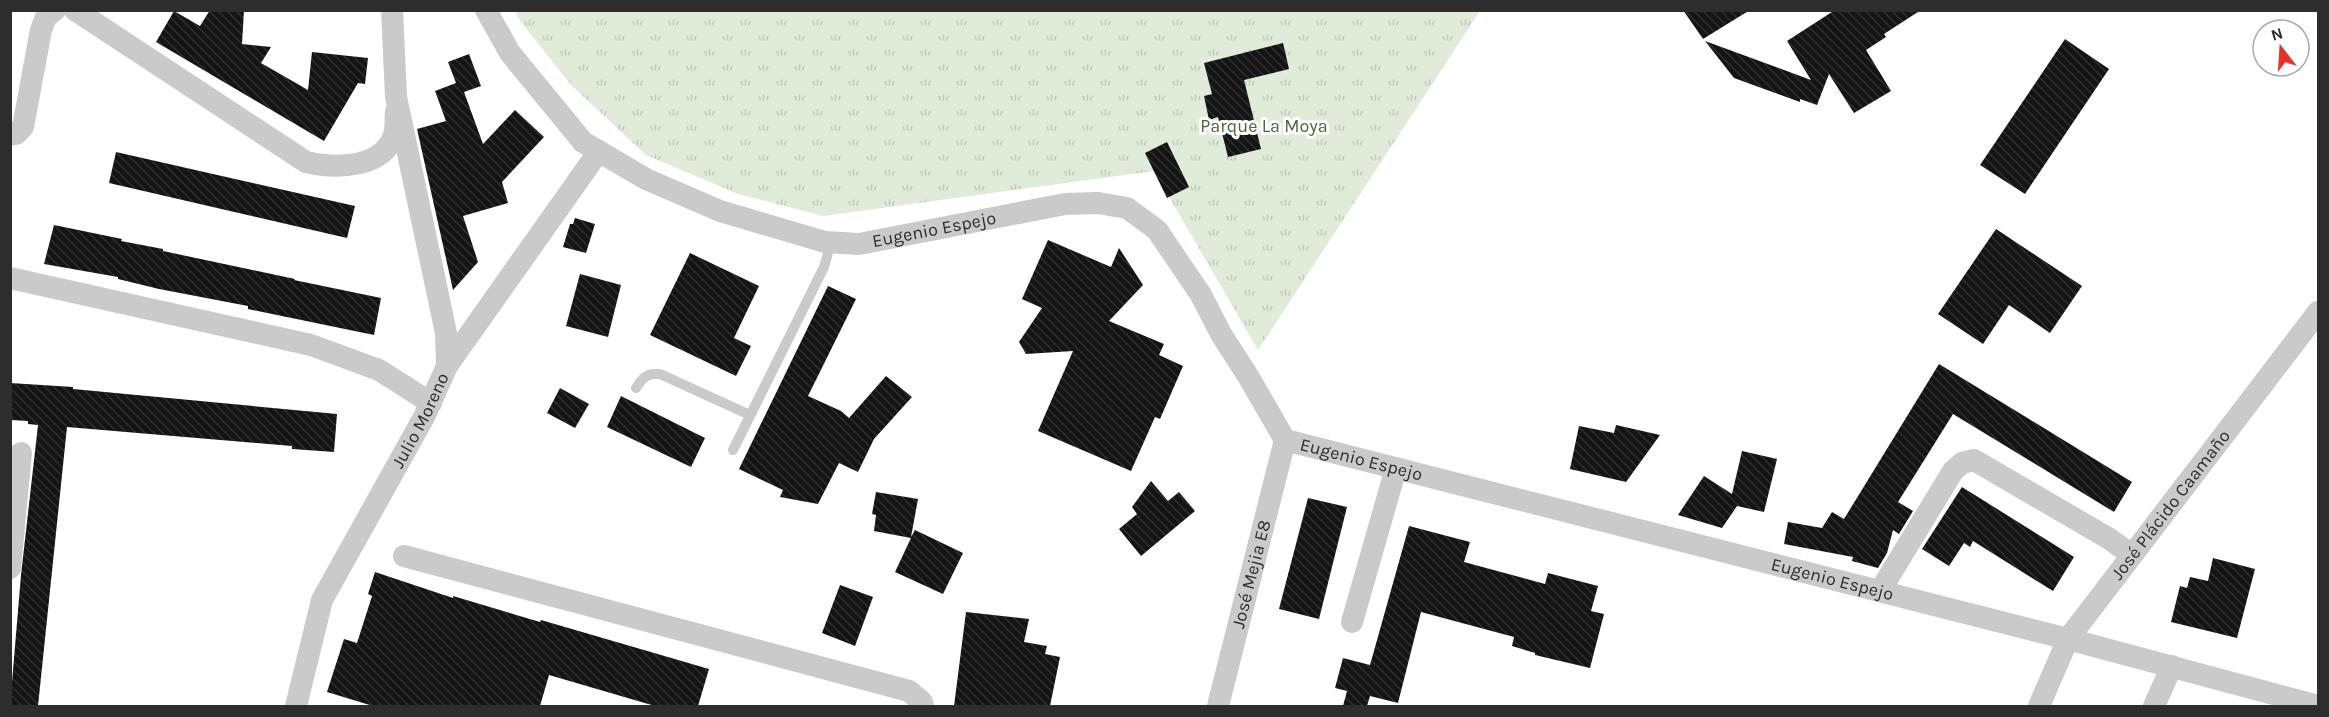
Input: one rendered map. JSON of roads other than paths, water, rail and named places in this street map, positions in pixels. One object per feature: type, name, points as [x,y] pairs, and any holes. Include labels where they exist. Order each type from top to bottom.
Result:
[{"type":"street","points":[[10,135],[16,134],[23,127],[41,30],[46,17],[55,10]]},
{"type":"street","points":[[75,10],[306,162],[326,167],[373,160],[386,147],[394,133],[396,97]]},
{"type":"street","name":"Julio Moreno","points":[[297,706],[322,600],[431,403],[447,366],[446,333],[396,97],[392,10]]},
{"type":"street","name":"Eugenio Espejo","points":[[486,10],[510,53],[584,142],[646,179],[720,211],[831,242],[859,244],[1065,204],[1098,203],[1127,208],[1157,230],[1200,295],[1285,440],[2068,639],[2319,706]]},
{"type":"street","points":[[447,366],[598,151]]},
{"type":"street","points":[[10,278],[311,345],[379,370],[431,403]]},
{"type":"street","name":"José Plácido Caamaño","points":[[2039,706],[2068,639],[2319,312]]},
{"type":"street","name":"José Mejia E8","points":[[1218,706],[1285,440]]},
{"type":"street","points":[[10,568],[21,453]]},
{"type":"street","points":[[1880,591],[1953,471],[1962,463],[1974,460],[2108,538],[2132,555]]},
{"type":"street","points":[[1352,622],[1396,468]]},
{"type":"street","points":[[404,556],[909,691],[922,702],[923,706]]},
{"type":"street","points":[[2154,706],[2172,666]]},
{"type":"lane","points":[[732,450],[824,267],[831,242]]},
{"type":"lane","points":[[636,388],[643,377],[660,374],[750,415]]},
{"type":"park label","name":"Parque La Moya","points":[[1264,126]]}]
